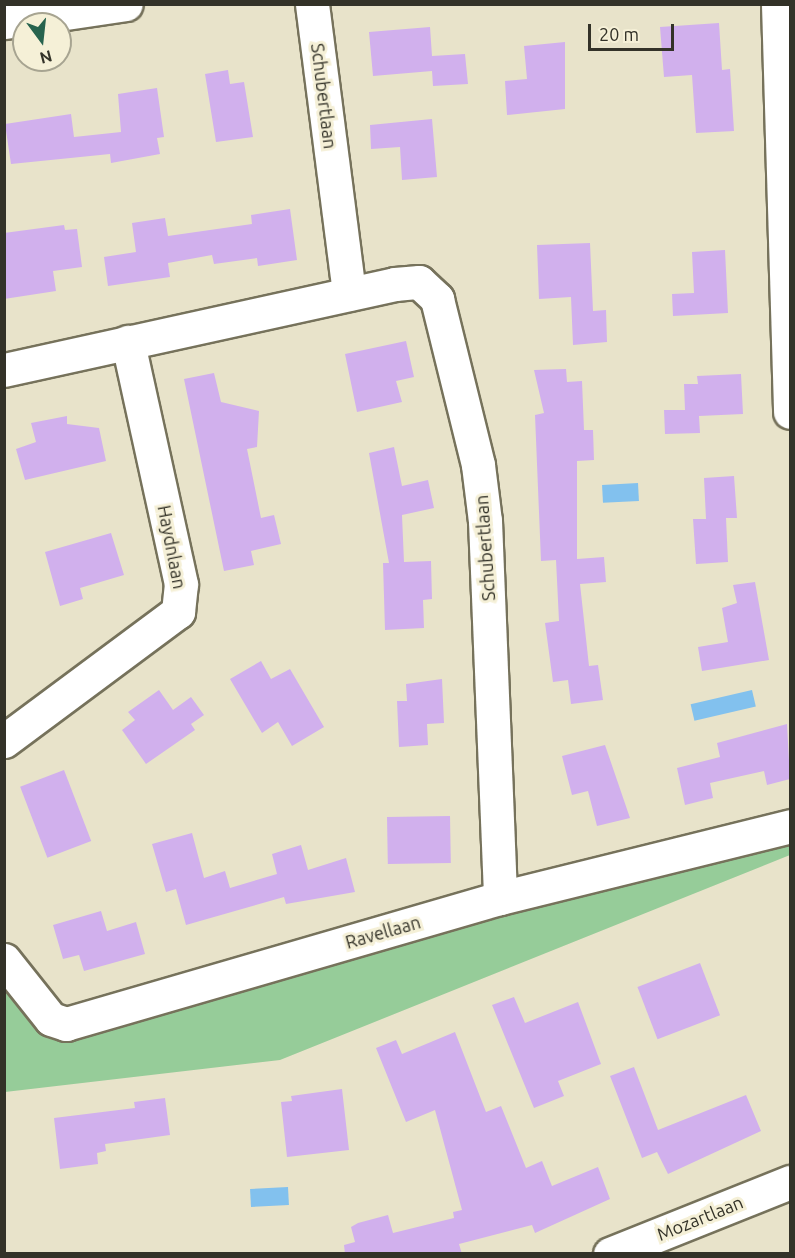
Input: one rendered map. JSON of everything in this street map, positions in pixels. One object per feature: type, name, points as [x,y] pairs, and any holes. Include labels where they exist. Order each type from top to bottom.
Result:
[{"type":"street","points":[[4,22],[126,4]]},
{"type":"street","name":"Schubertlaan","points":[[312,4],[349,294]]},
{"type":"street","points":[[778,4],[790,412]]},
{"type":"street","name":"Schubertlaan","points":[[4,370],[349,294],[419,282],[437,299],[446,320],[485,521],[500,898]]},
{"type":"street","name":"Haydnlaan","points":[[4,741],[178,612],[181,584],[128,342]]},
{"type":"street","name":"Ravellaan","points":[[4,960],[51,1018],[66,1024],[500,898],[790,826]]},
{"type":"street","name":"Mozartlaan","points":[[610,1254],[790,1182]]},
{"type":"green space","points":[[790,835],[790,855],[280,1060],[5,1092],[4,976],[43,1023],[208,996]]},
{"type":"water","points":[[638,483],[639,501],[603,503],[602,485]]},
{"type":"water","points":[[752,690],[756,707],[694,721],[691,704]]},
{"type":"water","points":[[288,1187],[289,1205],[251,1207],[250,1189]]},
{"type":"building","points":[[719,23],[722,70],[730,69],[734,131],[696,133],[692,75],[664,77],[660,27]]},
{"type":"building","points":[[430,27],[432,56],[465,54],[468,84],[433,86],[432,71],[373,76],[369,32]]},
{"type":"building","points":[[565,42],[565,109],[507,115],[505,81],[527,79],[524,46]]},
{"type":"building","points":[[228,70],[230,84],[244,82],[253,137],[216,142],[205,74]]},
{"type":"building","points":[[157,88],[164,137],[157,138],[160,154],[111,163],[110,154],[11,164],[5,124],[71,114],[74,137],[121,132],[118,94]]},
{"type":"building","points":[[432,119],[437,177],[402,180],[400,147],[371,149],[370,125]]},
{"type":"building","points":[[290,209],[297,260],[258,266],[257,258],[214,264],[212,255],[168,263],[170,277],[108,286],[104,257],[136,252],[132,223],[165,218],[168,236],[252,224],[251,215]]},
{"type":"building","points":[[64,225],[65,230],[77,229],[82,267],[53,271],[56,291],[4,299],[4,233]]},
{"type":"building","points":[[590,243],[593,311],[606,310],[607,342],[573,345],[571,297],[539,299],[537,245]]},
{"type":"building","points":[[725,250],[728,313],[673,316],[672,294],[694,293],[692,252]]},
{"type":"building","points":[[406,341],[414,377],[396,381],[402,402],[357,412],[345,354]]},
{"type":"building","points":[[566,369],[567,382],[582,381],[584,430],[593,430],[594,460],[577,461],[577,559],[604,557],[606,582],[580,584],[589,666],[598,665],[603,700],[571,704],[568,680],[553,682],[545,623],[559,621],[556,560],[541,561],[535,415],[544,413],[534,370]]},
{"type":"building","points":[[214,373],[221,402],[259,411],[257,447],[247,449],[261,518],[274,515],[281,544],[251,551],[254,565],[224,571],[184,379]]},
{"type":"building","points":[[741,374],[743,414],[699,416],[700,433],[665,434],[664,410],[685,410],[684,384],[698,384],[697,376]]},
{"type":"building","points":[[67,416],[67,424],[99,428],[106,461],[25,480],[16,449],[36,442],[31,423]]},
{"type":"building","points":[[394,447],[402,486],[428,480],[434,508],[402,515],[404,562],[431,561],[432,599],[423,600],[424,628],[385,630],[383,563],[389,563],[369,453]]},
{"type":"building","points":[[734,476],[737,518],[726,518],[728,562],[696,564],[693,519],[706,519],[704,478]]},
{"type":"building","points":[[111,533],[124,575],[80,588],[83,599],[60,606],[45,552]]},
{"type":"building","points":[[755,582],[769,660],[702,671],[698,647],[728,642],[722,608],[737,603],[733,585]]},
{"type":"building","points":[[261,661],[271,679],[290,669],[324,727],[292,746],[278,722],[262,733],[230,679]]},
{"type":"building","points":[[442,679],[444,723],[427,724],[428,745],[399,747],[397,701],[407,701],[406,684]]},
{"type":"building","points":[[159,690],[173,710],[191,697],[204,715],[191,724],[195,730],[146,764],[122,730],[135,720],[128,712]]},
{"type":"building","points":[[787,724],[790,779],[767,785],[764,771],[710,783],[713,798],[685,805],[677,768],[720,757],[717,743]]},
{"type":"building","points":[[605,745],[630,818],[597,826],[588,791],[572,795],[562,756]]},
{"type":"building","points":[[64,770],[91,841],[47,858],[20,787]]},
{"type":"building","points":[[450,816],[451,863],[388,864],[387,817]]},
{"type":"building","points":[[192,833],[204,878],[225,871],[230,888],[277,874],[272,854],[301,845],[308,870],[346,858],[355,892],[286,904],[284,897],[186,925],[176,889],[166,892],[152,844]]},
{"type":"building","points":[[101,911],[107,931],[136,922],[145,954],[84,971],[79,955],[63,959],[53,925]]},
{"type":"building","points":[[700,963],[720,1015],[658,1039],[637,987]]},
{"type":"building","points":[[514,997],[525,1023],[578,1002],[601,1064],[558,1081],[564,1096],[534,1108],[492,1005]]},
{"type":"building","points":[[455,1032],[486,1112],[501,1106],[526,1168],[542,1161],[552,1186],[598,1167],[610,1199],[535,1233],[532,1225],[459,1244],[462,1254],[345,1254],[344,1245],[355,1242],[351,1227],[358,1223],[388,1215],[393,1233],[454,1218],[453,1212],[462,1210],[435,1110],[406,1122],[376,1048],[396,1040],[402,1054]]},
{"type":"building","points":[[634,1067],[658,1130],[746,1095],[761,1131],[668,1174],[657,1152],[642,1158],[610,1076]]},
{"type":"building","points":[[342,1089],[349,1150],[287,1157],[281,1102],[292,1101],[291,1096]]},
{"type":"building","points":[[165,1098],[170,1135],[105,1144],[106,1151],[97,1153],[98,1164],[60,1169],[54,1118],[135,1108],[134,1102]]}]
